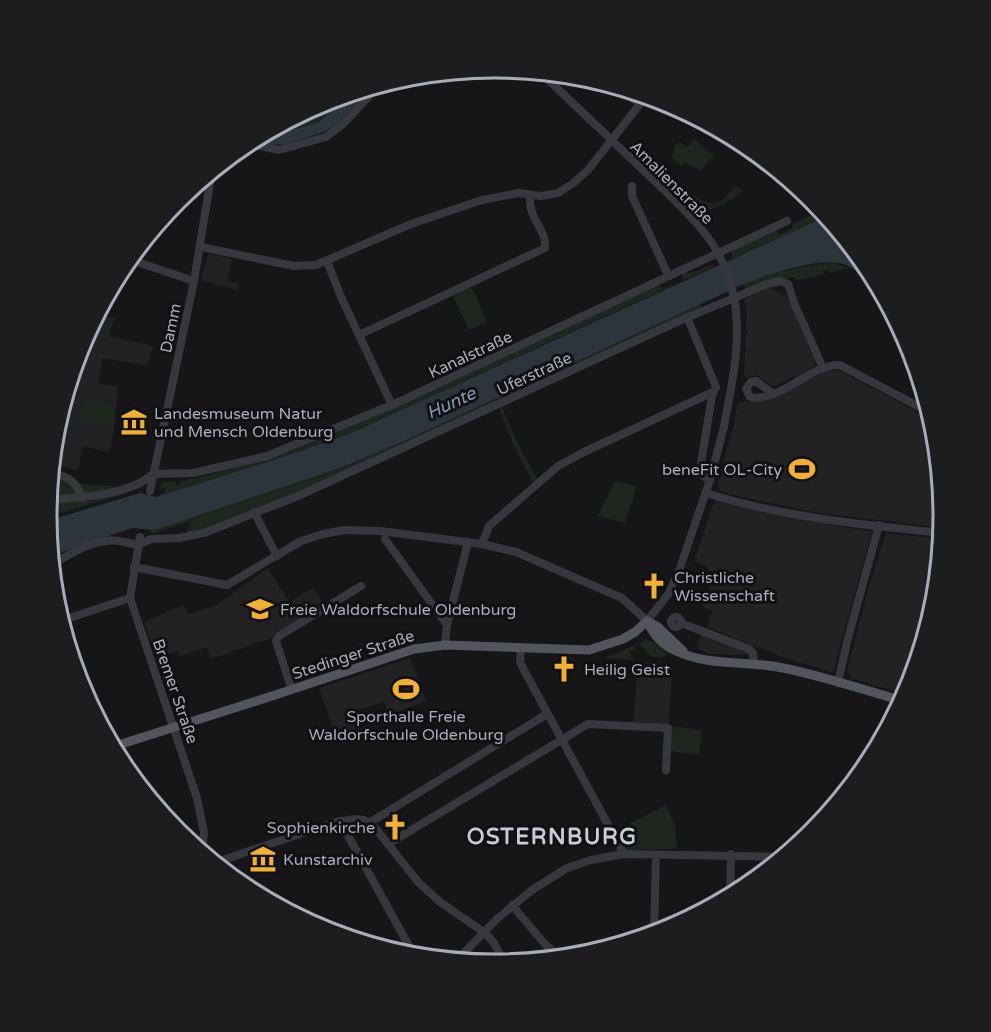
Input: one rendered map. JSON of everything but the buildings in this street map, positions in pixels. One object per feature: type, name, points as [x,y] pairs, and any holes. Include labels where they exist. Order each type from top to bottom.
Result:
[{"type":"main road","name":"Stedinger Straße","points":[[121,744],[414,649],[445,645],[577,651],[596,649],[633,633],[647,621]]},
{"type":"main road","points":[[647,621],[658,627],[690,656],[711,661],[754,663],[784,668],[894,699]]},
{"type":"street","name":"Amalienstraße","points":[[549,81],[698,224],[715,248],[727,271],[736,311],[737,347],[724,426],[710,480],[675,581],[647,621]]},
{"type":"street","points":[[256,149],[262,151],[287,150],[336,131],[367,97]]},
{"type":"street","points":[[201,247],[294,266],[316,265],[411,224],[472,203],[519,193],[530,196],[551,195],[572,184],[593,165],[640,104],[636,101]]},
{"type":"street","name":"Damm","points":[[150,491],[201,247],[210,183]]},
{"type":"street","points":[[632,186],[632,196],[668,275]]},
{"type":"street","points":[[359,335],[545,248],[545,241],[529,208],[530,196]]},
{"type":"street","name":"Kanalstraße","points":[[153,474],[194,473],[267,456],[392,405],[787,221]]},
{"type":"street","points":[[327,261],[392,405]]},
{"type":"street","points":[[138,262],[194,281]]},
{"type":"street","name":"Uferstraße","points":[[139,541],[186,537],[219,528],[298,496],[687,317],[767,284],[784,281],[788,284],[823,368]]},
{"type":"street","points":[[687,317],[716,383],[700,469],[702,475],[710,480]]},
{"type":"street","points":[[772,393],[789,387],[823,368],[835,365],[844,366],[920,407]]},
{"type":"street","points":[[482,544],[489,526],[558,466],[713,392]]},
{"type":"street","points":[[58,499],[83,498],[127,487],[153,474]]},
{"type":"street","points":[[59,475],[70,477],[77,484],[83,498]]},
{"type":"street","points":[[706,493],[785,512],[933,532]]},
{"type":"street","points":[[254,512],[277,556]]},
{"type":"street","points":[[838,683],[848,635],[879,525]]},
{"type":"street","points":[[134,567],[227,585],[302,542],[323,534],[344,530],[380,531],[482,544],[516,552],[620,597],[647,621]]},
{"type":"street","points":[[385,539],[447,625]]},
{"type":"street","points":[[60,560],[74,551],[109,541],[139,541]]},
{"type":"street","name":"Bremer Straße","points":[[139,541],[130,598],[174,727],[203,822],[203,844]]},
{"type":"street","points":[[445,645],[447,625],[468,542]]},
{"type":"street","points":[[292,690],[276,641],[279,636],[361,586]]},
{"type":"street","points":[[69,618],[130,598]]},
{"type":"street","points":[[681,622],[749,649],[753,653],[754,663]]},
{"type":"street","points":[[521,648],[521,664],[624,854]]},
{"type":"street","points":[[369,823],[547,714]]},
{"type":"street","points":[[388,844],[588,724],[668,728],[666,770]]},
{"type":"street","points":[[224,860],[310,829],[340,821],[355,819],[369,823],[418,882],[440,902],[485,933],[500,954]]},
{"type":"street","points":[[340,821],[409,946]]},
{"type":"street","points":[[464,954],[513,905],[547,879],[567,868],[591,860],[624,854],[772,856]]},
{"type":"street","points":[[730,886],[731,854]]},
{"type":"street","points":[[654,924],[656,855]]},
{"type":"street","points":[[513,905],[553,951]]},
{"type":"shaded area","points":[[333,109],[319,122],[282,133],[302,123]]},
{"type":"shaded area","points":[[694,139],[714,155],[701,171],[684,162],[682,166],[674,161],[672,155],[675,145],[680,142],[687,148]]},
{"type":"shaded area","points":[[735,186],[743,189],[739,195],[711,209],[696,205],[689,193],[713,203],[725,198]]},
{"type":"shaded area","points":[[813,214],[819,220],[732,259],[732,250],[776,229],[779,235],[793,228],[792,224]]},
{"type":"shaded area","points":[[210,254],[232,259],[227,281],[239,284],[237,290],[201,280]]},
{"type":"shaded area","points":[[835,263],[849,268],[830,273],[829,270],[823,271],[823,275],[796,280],[795,277],[767,281],[745,291],[743,284],[789,270]]},
{"type":"shaded area","points":[[715,266],[349,434],[158,496],[166,491],[165,488],[160,489],[162,482],[176,482],[176,485],[179,485],[184,479],[187,482],[187,479],[198,478],[289,452],[520,350],[658,284],[662,289],[683,280],[681,273],[685,271],[691,273]]},
{"type":"shaded area","points":[[472,287],[487,322],[469,330],[453,296]]},
{"type":"shaded area","points":[[769,287],[788,298],[815,361],[813,367],[774,386],[757,375],[745,377],[743,370],[747,351],[745,348],[746,333],[748,332],[746,329],[747,310],[743,299]]},
{"type":"shaded area","points":[[701,304],[698,312],[297,493],[199,532],[186,535],[191,521],[152,534],[150,529],[340,468],[395,445]]},
{"type":"shaded area","points":[[106,316],[114,318],[109,336],[153,346],[147,366],[103,358],[98,383],[118,387],[109,452],[83,446],[78,470],[60,466],[65,430],[80,375]]},
{"type":"shaded area","points":[[828,370],[838,370],[922,415],[933,487],[934,527],[820,513],[722,492],[718,481],[738,408],[737,404],[763,401],[780,395]]},
{"type":"shaded area","points":[[85,398],[115,405],[110,429],[80,422]]},
{"type":"shaded area","points":[[501,405],[537,479],[533,483],[514,446],[498,406]]},
{"type":"shaded area","points":[[59,479],[83,484],[113,486],[91,493],[58,495]]},
{"type":"shaded area","points":[[615,481],[637,486],[625,523],[598,516]]},
{"type":"shaded area","points":[[128,489],[128,493],[57,514],[57,503],[97,500]]},
{"type":"shaded area","points":[[716,501],[765,513],[872,532],[833,672],[788,659],[707,627],[712,611],[702,607],[715,573],[707,570],[708,566],[694,562]]},
{"type":"shaded area","points":[[886,533],[933,538],[926,602],[911,657],[897,692],[851,678],[847,670]]},
{"type":"shaded area","name":"Freie Waldorfschule Oldenburg","points":[[268,568],[289,602],[312,588],[325,604],[275,637],[211,659],[207,647],[181,656],[178,651],[157,658],[144,622],[183,605],[189,614],[217,605]]},
{"type":"shaded area","points":[[701,635],[748,652],[749,655],[712,654],[698,649],[697,642]]},
{"type":"shaded area","points":[[646,639],[654,642],[668,655],[661,658],[653,657],[643,647],[636,646],[635,650],[630,650],[630,657],[634,660],[605,658],[637,644],[638,646]]},
{"type":"shaded area","name":"Freie Waldorfschule Oldenburg","points":[[410,658],[426,701],[389,716],[384,702],[356,711],[362,731],[337,739],[319,688]]},
{"type":"shaded area","points":[[638,662],[673,665],[668,728],[633,726]]},
{"type":"shaded area","points":[[673,726],[702,730],[699,755],[670,751]]},
{"type":"shaded area","points":[[666,805],[675,826],[677,849],[627,850],[617,830]]},
{"type":"water","points":[[360,99],[338,123],[324,132],[285,145],[265,143],[282,133],[319,122],[333,109]]},
{"type":"water","name":"Hunte","points":[[819,220],[862,275],[846,265],[836,263],[809,265],[779,272],[742,285],[395,445],[340,468],[154,530],[132,528],[59,554],[57,518],[140,493],[156,497],[349,434]]},
{"type":"place","name":"Landesmuseum Natur und Mensch Oldenburg","points":[[134,422]]},
{"type":"place","name":"beneFit OL-City","points":[[802,469]]},
{"type":"place","name":"Christliche Wissenschaft","points":[[654,586]]},
{"type":"place","name":"Freie Waldorfschule Oldenburg","points":[[260,609]]},
{"type":"place","name":"Heilig Geist","points":[[564,669]]},
{"type":"place","name":"Sporthalle Freie Waldorfschule Oldenburg","points":[[406,689]]},
{"type":"place","name":"Sophienkirche","points":[[395,827]]},
{"type":"place","name":"Kunstarchiv","points":[[263,859]]},
{"type":"district","name":"OSTERNBURG","points":[[552,836]]}]
